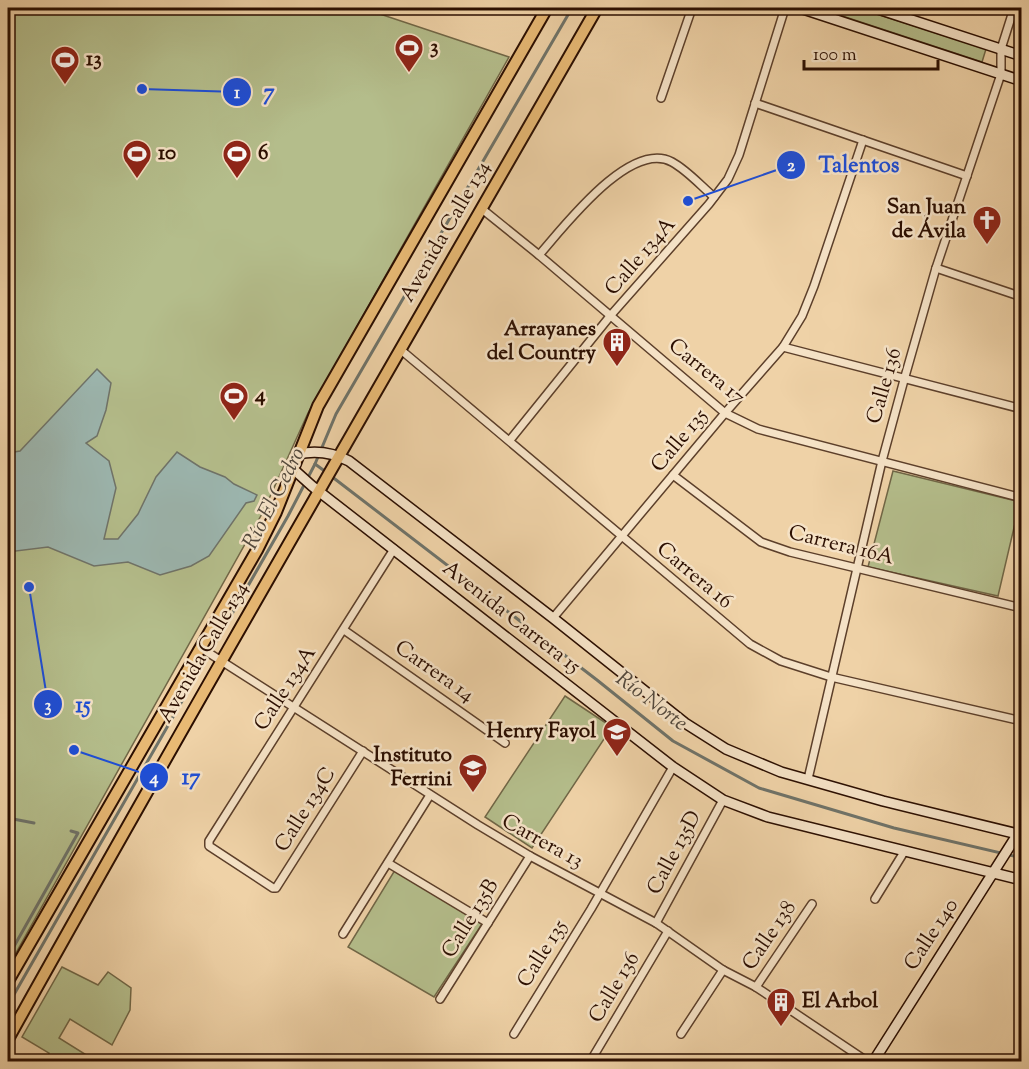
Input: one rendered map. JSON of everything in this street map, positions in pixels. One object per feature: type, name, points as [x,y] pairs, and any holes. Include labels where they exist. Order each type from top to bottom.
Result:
[{"type":"main road","name":"Avenida Calle 134","points":[[8,981],[204,650],[276,512],[295,471],[298,454],[318,406],[547,8]]},
{"type":"main road","name":"Avenida Calle 134","points":[[8,1039],[317,486],[401,350],[597,8]]},
{"type":"main road","points":[[800,8],[1022,81]]},
{"type":"main road","points":[[875,8],[1022,56]]},
{"type":"main road","name":"Avenida Carrera 15","points":[[298,454],[314,452],[349,461],[700,734],[758,764],[808,780],[1019,834]]},
{"type":"main road","name":"Avenida Carrera 15","points":[[295,471],[673,767],[723,800],[768,817],[904,852],[995,871],[1022,880]]},
{"type":"main road","name":"Calle 140","points":[[873,1062],[1019,834]]},
{"type":"street","points":[[661,98],[692,8]]},
{"type":"street","name":"Calle 134A","points":[[510,440],[611,315],[728,179],[739,155],[785,8]]},
{"type":"street","name":"Calle 136","points":[[808,780],[882,461],[936,268],[1001,74],[1001,49],[1014,8]]},
{"type":"street","points":[[755,103],[967,176]]},
{"type":"street","name":"Calle 135","points":[[553,618],[783,347],[802,316],[814,286],[863,140]]},
{"type":"street","points":[[540,255],[608,179],[644,159],[665,159],[672,162],[714,197]]},
{"type":"street","name":"Carrera 17","points":[[482,209],[540,255],[725,413],[758,429],[1022,498]]},
{"type":"street","points":[[936,268],[1022,297]]},
{"type":"street","points":[[783,347],[1022,409]]},
{"type":"street","name":"Carrera 16","points":[[401,350],[750,644],[781,661],[831,677],[1022,721]]},
{"type":"street","name":"Carrera 16A","points":[[673,475],[761,542],[790,552],[1022,608]]},
{"type":"street","name":"Calle 134A","points":[[276,888],[209,846],[209,840],[394,549]]},
{"type":"street","name":"Carrera 14","points":[[344,630],[505,743]]},
{"type":"street","name":"Carrera 13","points":[[204,650],[430,795],[530,856],[656,922],[723,969],[756,987],[868,1062]]},
{"type":"street","name":"Calle 134C","points":[[276,888],[363,751]]},
{"type":"street","name":"Calle 135","points":[[514,1034],[673,767]]},
{"type":"street","points":[[343,934],[430,795]]},
{"type":"street","name":"Calle 135D","points":[[656,922],[723,800]]},
{"type":"street","points":[[875,899],[904,852]]},
{"type":"street","name":"Calle 135B","points":[[440,999],[530,856]]},
{"type":"street","points":[[388,863],[488,923]]},
{"type":"street","name":"Calle 138","points":[[756,987],[812,904]]},
{"type":"street","name":"Calle 136","points":[[590,1062],[668,931]]},
{"type":"street","points":[[681,1034],[723,969]]},
{"type":"green space","points":[[8,8],[362,8],[509,57],[308,413],[263,512],[8,967]]},
{"type":"green space","points":[[818,8],[858,8],[986,49],[982,62]]},
{"type":"green space","points":[[893,471],[1020,502],[998,596],[868,567]]},
{"type":"green space","points":[[565,696],[612,727],[532,848],[485,817]]},
{"type":"green space","points":[[395,870],[482,924],[434,997],[348,947]]},
{"type":"green space","points":[[62,967],[98,985],[108,972],[131,988],[130,1010],[112,1045],[70,1019],[59,1038],[96,1061],[54,1061],[48,1058],[49,1053],[22,1037]]},
{"type":"water","points":[[97,369],[111,383],[106,410],[97,436],[86,443],[109,461],[116,488],[104,539],[118,539],[138,514],[156,477],[177,452],[200,467],[225,477],[257,495],[254,501],[246,503],[209,556],[191,566],[160,575],[128,562],[94,566],[48,547],[8,552],[8,453],[20,451]]},
{"type":"waterway","name":"Río El Cedro","points":[[8,1005],[288,516],[315,464],[336,414],[572,8]]},
{"type":"waterway","name":"Río Norte","points":[[315,464],[326,472]]},
{"type":"waterway","name":"Río Norte","points":[[331,476],[673,741],[759,788],[894,828],[1022,858]]},
{"type":"waterway","points":[[8,818],[34,823]]},
{"type":"waterway","points":[[8,957],[78,833],[71,831]]},
{"type":"place","name":"3","points":[[409,74]]},
{"type":"place","name":"13","points":[[65,86]]},
{"type":"place","name":"7","points":[[142,89]]},
{"type":"place","name":"10","points":[[137,180]]},
{"type":"place","name":"6","points":[[237,180]]},
{"type":"place","name":"Talentos","points":[[688,201]]},
{"type":"place","name":"San Juan de Ávila","points":[[987,246]]},
{"type":"place","name":"Arrayanes del Country","points":[[617,368]]},
{"type":"place","name":"4","points":[[234,422]]},
{"type":"place","name":"15","points":[[29,587]]},
{"type":"place","name":"17","points":[[74,750]]},
{"type":"place","name":"Henry Fayol","points":[[617,758]]},
{"type":"place","name":"Instituto Ferrini","points":[[473,794]]},
{"type":"place","name":"El Arbol","points":[[781,1028]]}]
